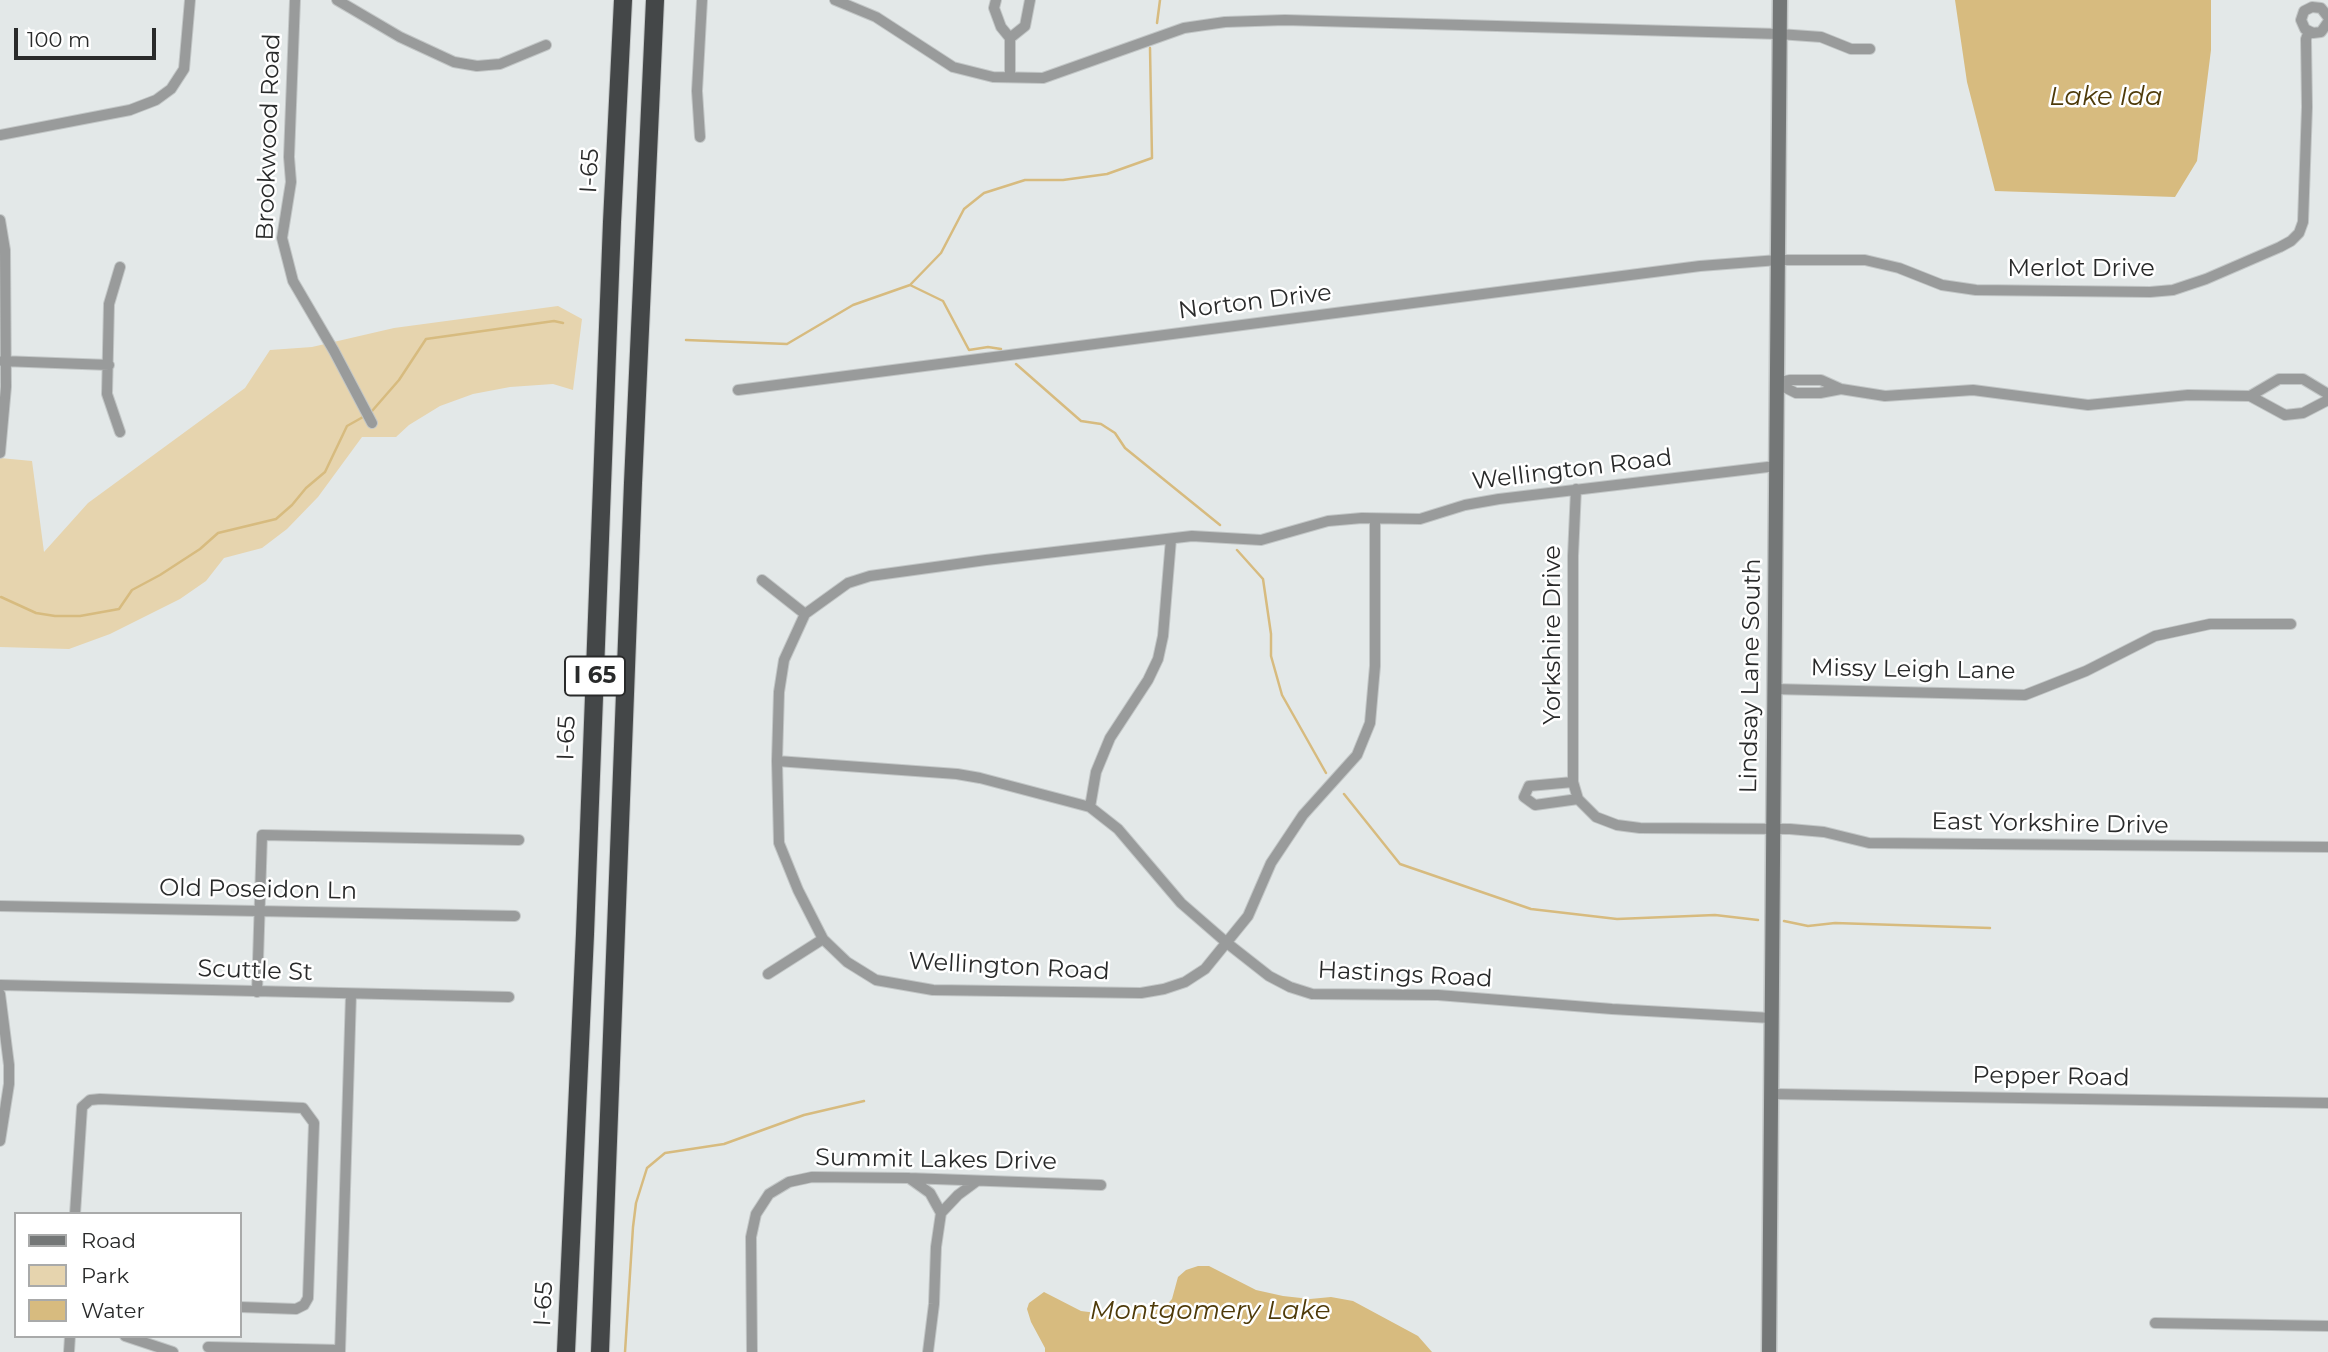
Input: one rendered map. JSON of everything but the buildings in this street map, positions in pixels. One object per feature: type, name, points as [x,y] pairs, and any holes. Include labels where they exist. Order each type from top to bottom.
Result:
[{"type":"highway","name":"I-65","points":[[566,1352],[623,0]]},
{"type":"highway","name":"I 65","points":[[600,1352],[633,483],[655,0]]},
{"type":"street","points":[[0,135],[130,110],[156,100],[171,89],[184,69],[190,0]]},
{"type":"street","name":"Brookwood Road","points":[[295,0],[289,157],[291,182],[282,238],[293,281],[372,423]]},
{"type":"street","points":[[337,0],[400,37],[454,62],[477,66],[500,64],[545,45]]},
{"type":"street","points":[[700,137],[697,90],[702,0]]},
{"type":"street","points":[[835,0],[876,17],[953,67],[993,77],[1043,78],[1184,28],[1225,22],[1285,20],[1779,34],[1821,37],[1851,49],[1870,49]]},
{"type":"street","points":[[996,0],[994,8],[1000,27],[1010,38],[1010,77]]},
{"type":"street","points":[[1010,38],[1025,26],[1030,0]]},
{"type":"street","name":"Lindsay Lane South","points":[[1769,1352],[1780,0]]},
{"type":"street","name":"Merlot Drive","points":[[2308,8],[2321,8],[2328,20],[2321,32],[2308,31],[2301,20],[2308,8]]},
{"type":"street","name":"Merlot Drive","points":[[1778,260],[1865,260],[1899,268],[1942,285],[1976,290],[2150,292],[2173,290],[2206,279],[2280,247],[2299,233],[2303,222],[2305,39],[2308,31]]},
{"type":"street","points":[[0,220],[5,250],[6,387],[0,453]]},
{"type":"street","name":"Norton Drive","points":[[738,390],[1700,266],[1778,260]]},
{"type":"street","points":[[120,267],[108,304],[107,394],[120,432]]},
{"type":"street","points":[[4,361],[108,365]]},
{"type":"street","points":[[2250,397],[2279,379],[2303,379],[2328,394]]},
{"type":"street","points":[[1776,383],[1821,380],[1841,389],[1885,397],[1973,390],[2088,405],[2188,395],[2250,397],[2285,415],[2303,413],[2328,400]]},
{"type":"street","name":"Wellington Road","points":[[1375,520],[1376,666],[1370,723],[1357,755],[1303,815],[1271,863],[1248,916],[1205,969],[1185,982],[1141,993],[933,990],[876,980],[847,962],[823,939],[797,890],[779,843],[779,692],[784,660],[805,614],[848,583],[870,576],[986,560],[1171,539],[1215,536],[1261,540],[1328,521],[1362,518],[1420,519],[1465,505],[1776,466]]},
{"type":"street","name":"Yorkshire Drive","points":[[1576,489],[1573,556],[1573,782],[1578,799]]},
{"type":"street","points":[[1090,807],[1096,772],[1110,738],[1148,680],[1158,659],[1163,636],[1171,539]]},
{"type":"street","points":[[762,580],[805,614]]},
{"type":"street","name":"Missy Leigh Lane","points":[[1773,689],[2025,695],[2086,671],[2155,636],[2210,624],[2291,624]]},
{"type":"street","name":"Hastings Road","points":[[777,761],[957,774],[1090,807],[1118,830],[1181,902],[1227,943],[1269,976],[1290,987],[1323,996],[1438,995],[1771,1018]]},
{"type":"street","points":[[1573,782],[1529,786],[1524,797],[1535,805],[1578,799],[1596,817],[1617,825],[1640,828],[1772,829]]},
{"type":"street","name":"East Yorkshire Drive","points":[[1772,829],[1824,832],[1869,843],[2328,847]]},
{"type":"street","points":[[257,992],[262,835],[519,839]]},
{"type":"street","name":"Old Poseidon Ln","points":[[0,906],[515,916]]},
{"type":"street","points":[[768,974],[823,939]]},
{"type":"street","name":"Scuttle St","points":[[0,985],[509,997]]},
{"type":"street","points":[[208,1345],[340,1351],[351,994]]},
{"type":"street","points":[[0,995],[9,1065],[9,1084],[0,1141]]},
{"type":"street","name":"Pepper Road","points":[[1773,1094],[2328,1102]]},
{"type":"street","points":[[75,1212],[82,1107],[90,1100],[303,1108],[314,1123],[308,1298],[304,1305],[296,1310],[242,1307]]},
{"type":"street","name":"Summit Lakes Drive","points":[[752,1352],[751,1237],[756,1214],[769,1194],[789,1182],[812,1177],[1101,1185]]},
{"type":"street","points":[[908,1178],[930,1193],[941,1213]]},
{"type":"street","points":[[928,1352],[941,1213],[958,1195],[978,1181]]},
{"type":"street","points":[[2155,1323],[2328,1326]]},
{"type":"street","points":[[131,1338],[173,1352]]},
{"type":"green space","points":[[558,306],[582,319],[573,390],[553,384],[510,387],[473,394],[440,406],[409,425],[396,437],[362,437],[318,497],[287,529],[262,548],[224,558],[206,581],[180,599],[110,634],[69,649],[0,647],[0,458],[32,461],[44,552],[88,503],[245,388],[270,350],[312,347],[394,328]]},
{"type":"water","name":"Lake Ida","points":[[1955,0],[2211,0],[2211,50],[2197,161],[2175,197],[1995,191],[1967,82]]},
{"type":"water","name":"Montgomery Lake","points":[[1209,1266],[1256,1290],[1283,1296],[1310,1299],[1331,1297],[1353,1301],[1418,1336],[1432,1352],[1045,1352],[1027,1309],[1029,1303],[1044,1292],[1081,1311],[1112,1315],[1147,1313],[1165,1307],[1172,1299],[1178,1277],[1186,1270]]},
{"type":"waterway","points":[[1157,23],[1160,0]]},
{"type":"waterway","points":[[686,340],[787,344],[853,305],[910,285],[941,253],[964,209],[984,193],[1025,180],[1063,180],[1107,174],[1152,158],[1150,48]]},
{"type":"waterway","points":[[910,285],[943,301],[969,350],[988,347],[1001,349]]},
{"type":"waterway","points":[[372,411],[399,380],[426,339],[554,321],[563,323]]},
{"type":"waterway","points":[[1016,364],[1081,421],[1101,424],[1115,433],[1125,448],[1220,525]]},
{"type":"waterway","points":[[1,597],[36,613],[55,616],[80,616],[119,609],[132,590],[200,549],[218,533],[276,519],[325,472],[347,426],[363,417]]},
{"type":"waterway","points":[[1237,550],[1263,579],[1271,634],[1271,656],[1282,695],[1326,773]]},
{"type":"waterway","points":[[1344,794],[1400,864],[1531,909],[1617,919],[1715,915],[1758,920]]},
{"type":"waterway","points":[[1784,921],[1808,926],[1835,923],[1990,928]]},
{"type":"waterway","points":[[625,1352],[633,1227],[636,1203],[647,1168],[665,1153],[724,1144],[804,1115],[864,1101]]}]
